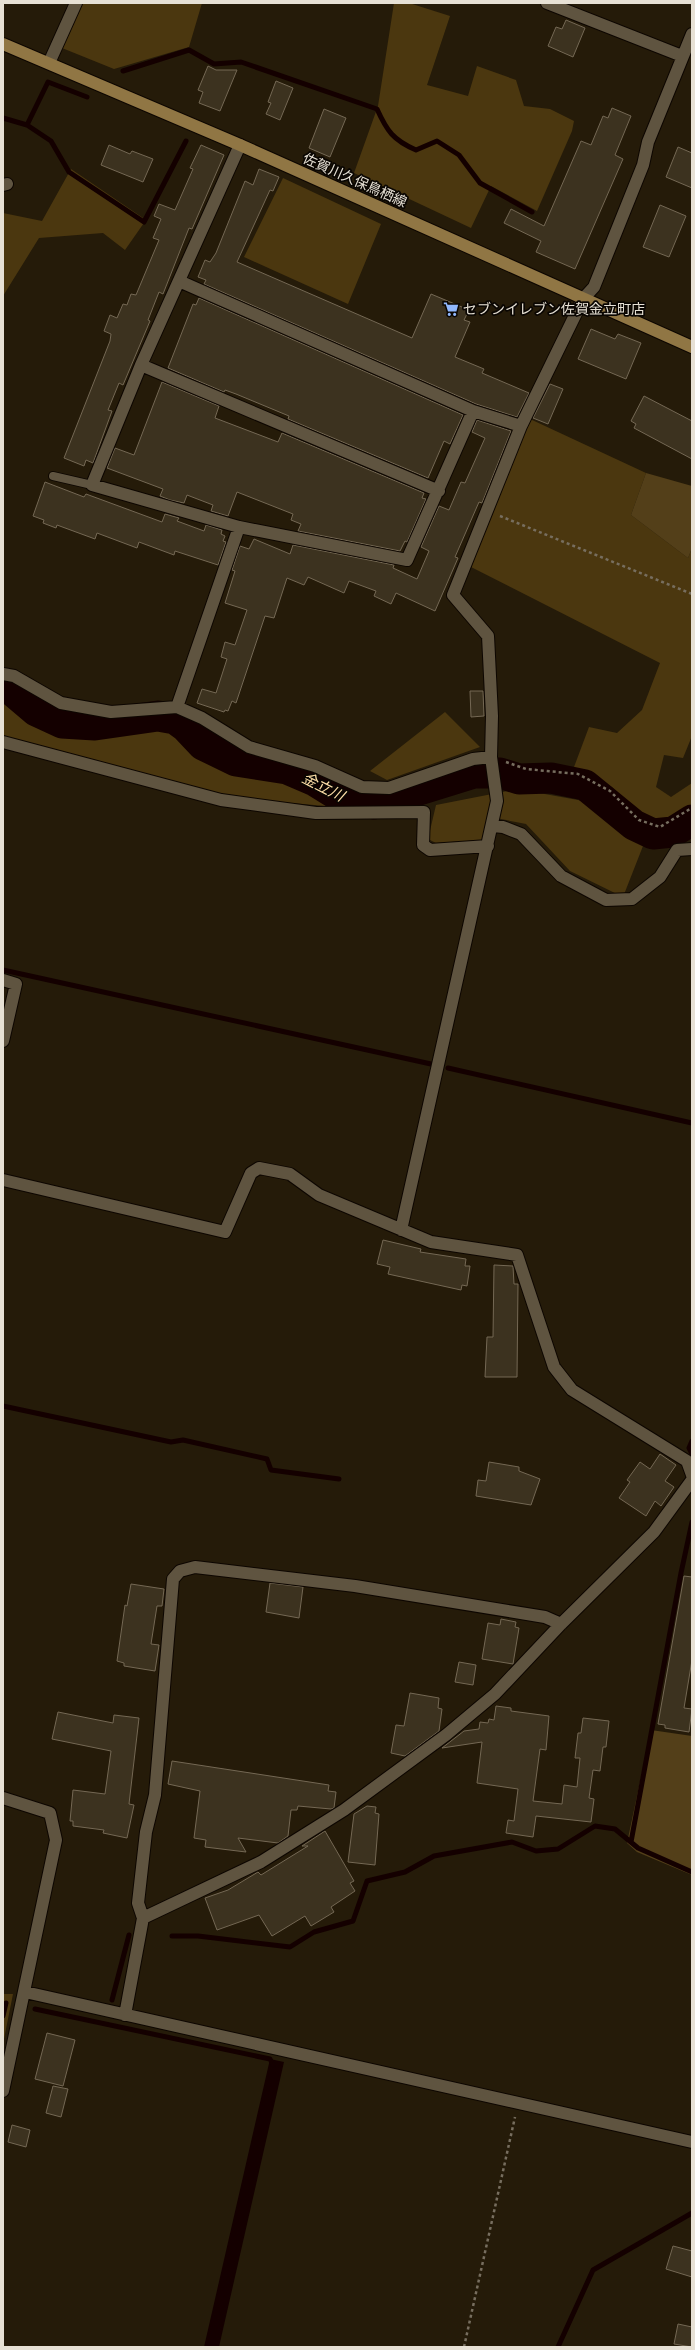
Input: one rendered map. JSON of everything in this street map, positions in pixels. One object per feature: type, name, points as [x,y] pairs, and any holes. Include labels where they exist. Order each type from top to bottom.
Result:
[{"type":"main road","name":"佐賀川久保鳥栖線","points":[[3,44],[240,145],[692,347]]},
{"type":"street","points":[[49,63],[76,3]]},
{"type":"street","points":[[547,3],[682,56]]},
{"type":"street","points":[[401,1230],[493,826],[497,801],[497,787],[490,757],[492,716],[488,636],[453,595],[521,426],[583,299],[594,287],[643,165],[648,142],[692,34]]},
{"type":"street","points":[[240,145],[141,365],[92,485],[239,527],[407,560],[439,491],[473,411]]},
{"type":"street","points":[[179,281],[473,411],[521,426]]},
{"type":"street","points":[[141,365],[439,491]]},
{"type":"street","points":[[177,707],[239,527]]},
{"type":"street","points":[[3,674],[14,676],[61,703],[111,712],[177,707],[202,718],[249,747],[315,766],[362,787],[389,788],[473,759],[490,757]]},
{"type":"street","points":[[3,742],[221,800],[316,812],[424,812],[423,845],[430,850],[488,846]]},
{"type":"street","points":[[493,826],[503,827],[521,834],[561,876],[606,900],[632,899],[660,877],[677,850],[692,849]]},
{"type":"street","points":[[3,980],[16,984],[3,1041]]},
{"type":"street","points":[[3,1180],[225,1232],[251,1172],[259,1168],[290,1174],[319,1195],[431,1242],[517,1255],[554,1367],[572,1390],[687,1461],[692,1475]]},
{"type":"street","points":[[143,1918],[261,1862],[344,1810],[446,1735],[495,1694],[561,1624],[654,1532],[692,1480]]},
{"type":"street","points":[[125,2015],[143,1918],[138,1903],[146,1832],[155,1794],[173,1579],[180,1571],[195,1567],[355,1586],[545,1617],[561,1624]]},
{"type":"street","points":[[3,1798],[50,1813],[56,1840],[3,2091]]},
{"type":"street","points":[[25,1992],[692,2142]]},
{"type":"lane","points":[[53,476],[92,485]]},
{"type":"path","points":[[487,511],[692,594]]},
{"type":"path","points":[[490,757],[526,769],[578,774],[610,791],[640,820],[660,827],[690,809]]},
{"type":"path","points":[[464,2347],[518,2103]]},
{"type":"shaded area","points":[[81,3],[202,3],[189,47],[114,69],[62,48]]},
{"type":"shaded area","points":[[394,3],[409,3],[450,16],[427,85],[468,96],[477,66],[516,80],[524,106],[550,109],[574,121],[572,131],[537,211],[491,186],[471,228],[354,173],[378,106]]},
{"type":"shaded area","points":[[71,169],[146,220],[125,250],[103,233],[39,238],[3,296],[3,213],[42,221]]},
{"type":"shaded area","points":[[283,178],[381,224],[348,304],[244,257]]},
{"type":"shaded area","points":[[530,419],[646,473],[631,515],[688,558],[692,548],[692,736],[683,758],[664,755],[656,787],[671,797],[692,783],[692,807],[686,808],[661,825],[642,815],[612,787],[574,767],[589,727],[617,733],[642,710],[660,663],[471,567]]},
{"type":"shaded area","points":[[646,473],[692,486],[692,548],[688,558],[631,515]]},
{"type":"shaded area","points":[[3,695],[29,716],[76,733],[172,727],[223,765],[301,781],[337,807],[223,797],[3,736]]},
{"type":"shaded area","points":[[445,712],[480,747],[387,780],[370,771]]},
{"type":"shaded area","points":[[517,789],[589,802],[643,846],[623,897],[570,871],[526,824],[491,817],[482,840],[436,843],[428,839],[436,805]]},
{"type":"shaded area","points":[[651,1730],[692,1736],[692,1875],[637,1852],[627,1843]]},
{"type":"shaded area","points":[[3,1994],[13,1994],[3,2044]]},
{"type":"shaded area","points":[[270,2059],[284,2062],[219,2347],[204,2347]]},
{"type":"building","points":[[566,20],[585,28],[573,57],[548,46],[556,27],[562,29]]},
{"type":"building","points":[[208,66],[216,70],[237,70],[220,111],[199,103],[203,92],[198,90]]},
{"type":"building","points":[[276,81],[293,88],[280,120],[266,114],[271,103],[268,102]]},
{"type":"building","points":[[612,108],[631,116],[615,155],[623,159],[575,269],[536,252],[541,241],[504,223],[511,209],[544,226],[581,141],[591,145],[603,116],[608,118]]},
{"type":"building","points":[[324,109],[346,118],[330,157],[309,148]]},
{"type":"building","points":[[109,145],[130,154],[132,151],[153,159],[143,182],[101,165]]},
{"type":"building","points":[[201,145],[224,155],[192,229],[189,228],[163,294],[159,292],[148,320],[150,321],[123,385],[119,383],[108,410],[112,411],[93,463],[86,460],[84,466],[64,458],[110,341],[111,334],[104,331],[110,315],[117,318],[123,304],[127,305],[131,294],[136,295],[159,240],[153,238],[161,219],[154,216],[159,204],[175,210],[193,169],[190,168]]},
{"type":"building","points":[[678,147],[692,153],[692,188],[666,177]]},
{"type":"building","points":[[259,169],[279,177],[273,191],[270,190],[237,262],[412,338],[431,294],[469,310],[464,320],[470,322],[455,357],[484,369],[482,373],[529,393],[517,417],[476,404],[204,284],[206,280],[198,277],[205,260],[210,262],[216,253],[245,181],[253,185]]},
{"type":"building","points":[[660,205],[686,216],[669,257],[643,247]]},
{"type":"building","points":[[199,298],[463,415],[450,444],[444,441],[428,478],[288,419],[289,416],[236,394],[225,390],[224,392],[168,368],[193,304],[196,305]]},
{"type":"building","points":[[591,329],[615,339],[618,334],[641,343],[626,379],[578,359]]},
{"type":"building","points":[[162,382],[219,406],[215,418],[278,442],[282,433],[424,493],[422,498],[426,499],[407,542],[405,541],[400,551],[298,531],[301,524],[291,520],[293,514],[237,492],[228,516],[211,511],[213,505],[187,495],[184,503],[170,500],[160,496],[163,489],[107,468],[115,448],[134,455]]},
{"type":"building","points":[[550,384],[563,389],[548,424],[533,418]]},
{"type":"building","points":[[644,396],[692,421],[692,459],[634,428],[636,424],[631,421]]},
{"type":"building","points":[[477,420],[511,431],[482,503],[479,502],[455,557],[458,558],[435,611],[396,593],[391,604],[374,596],[376,591],[349,581],[344,593],[308,577],[304,585],[287,578],[274,618],[265,616],[236,703],[232,701],[228,711],[225,710],[224,712],[197,703],[202,689],[216,693],[227,659],[221,657],[225,642],[235,645],[247,610],[225,603],[235,571],[232,570],[240,546],[249,549],[254,539],[290,554],[293,545],[394,565],[393,568],[417,579],[429,551],[421,547],[439,506],[449,510],[461,482],[465,483],[485,438],[472,432]]},
{"type":"building","points":[[45,482],[84,497],[86,494],[162,522],[165,514],[179,518],[177,521],[204,531],[206,525],[222,530],[221,534],[225,536],[223,541],[226,542],[218,565],[175,551],[174,555],[139,542],[137,548],[97,533],[95,539],[57,525],[56,528],[43,523],[44,520],[33,516]]},
{"type":"building","points":[[470,691],[483,691],[484,716],[471,717]]},
{"type":"building","points":[[383,1240],[421,1249],[420,1252],[466,1259],[465,1266],[470,1266],[467,1286],[462,1285],[461,1290],[388,1274],[390,1267],[377,1264]]},
{"type":"building","points":[[494,1265],[513,1266],[514,1284],[518,1284],[517,1377],[485,1377],[487,1337],[493,1337]]},
{"type":"building","points":[[660,1454],[676,1465],[665,1481],[674,1487],[661,1506],[655,1501],[646,1516],[619,1498],[630,1482],[627,1480],[640,1462],[650,1469]]},
{"type":"building","points":[[489,1462],[519,1467],[519,1471],[540,1479],[531,1505],[476,1496],[478,1480],[486,1481]]},
{"type":"building","points":[[684,1576],[692,1577],[692,1660],[684,1708],[692,1709],[689,1732],[665,1728],[665,1725],[658,1724]]},
{"type":"building","points":[[270,1583],[303,1587],[299,1618],[266,1612]]},
{"type":"building","points":[[131,1584],[164,1589],[162,1606],[157,1606],[151,1644],[159,1645],[155,1671],[124,1666],[124,1663],[117,1661],[125,1605],[127,1606]]},
{"type":"building","points":[[501,1619],[516,1622],[515,1627],[519,1628],[513,1664],[482,1659],[488,1623],[500,1625]]},
{"type":"building","points":[[459,1662],[476,1665],[473,1685],[455,1682]]},
{"type":"building","points":[[410,1693],[439,1698],[438,1708],[442,1709],[439,1731],[405,1756],[391,1753],[396,1725],[404,1726]]},
{"type":"building","points":[[496,1706],[511,1708],[511,1711],[549,1716],[546,1750],[540,1749],[533,1801],[562,1804],[564,1785],[577,1787],[580,1758],[575,1758],[578,1733],[581,1733],[583,1718],[609,1721],[606,1747],[603,1747],[600,1771],[593,1770],[589,1798],[594,1799],[591,1822],[536,1816],[533,1837],[506,1833],[508,1820],[514,1821],[518,1789],[477,1783],[482,1742],[442,1748],[464,1731],[479,1729],[480,1722],[488,1723],[489,1719],[494,1720]]},
{"type":"building","points":[[58,1712],[113,1723],[114,1715],[139,1718],[129,1804],[134,1805],[127,1838],[103,1833],[104,1830],[73,1826],[73,1821],[70,1821],[73,1790],[105,1794],[111,1751],[52,1739]]},
{"type":"building","points":[[172,1761],[329,1785],[328,1791],[336,1792],[334,1808],[298,1806],[297,1810],[291,1810],[288,1836],[278,1843],[238,1838],[246,1852],[205,1847],[206,1840],[194,1838],[200,1791],[168,1784]]},
{"type":"building","points":[[367,1806],[376,1807],[375,1813],[379,1814],[375,1865],[348,1862],[354,1814]]},
{"type":"building","points":[[325,1831],[354,1881],[350,1883],[355,1891],[331,1907],[334,1912],[311,1926],[305,1916],[272,1936],[259,1915],[217,1930],[205,1898],[228,1890],[258,1872],[261,1875],[308,1846],[302,1846]]},
{"type":"building","points":[[47,2033],[75,2040],[63,2086],[35,2079]]},
{"type":"building","points":[[53,2086],[68,2089],[61,2117],[46,2113]]},
{"type":"building","points":[[12,2125],[30,2130],[26,2147],[8,2142]]},
{"type":"building","points":[[673,2246],[692,2251],[692,2277],[666,2269]]},
{"type":"building","points":[[678,2324],[692,2327],[692,2347],[674,2344]]},
{"type":"waterway","points":[[123,71],[189,50],[214,64],[241,62],[377,109],[384,123],[392,134],[408,146],[416,150],[437,141],[459,155],[480,183],[532,212]]},
{"type":"waterway","points":[[27,125],[48,82],[87,97]]},
{"type":"waterway","points":[[3,118],[27,125],[51,141],[69,172],[144,222],[186,141]]},
{"type":"waterway","name":"金立川","points":[[3,687],[10,689],[36,711],[62,723],[95,725],[158,716],[175,719],[186,727],[203,745],[236,761],[287,769],[315,781],[344,799],[374,804],[474,773],[500,773],[519,779],[551,778],[585,785],[634,825],[653,834],[673,832],[692,820]]},
{"type":"waterway","points":[[3,970],[431,1064]]},
{"type":"waterway","points":[[448,1068],[692,1123]]},
{"type":"waterway","points":[[3,1406],[171,1442],[183,1440],[267,1459],[271,1470],[339,1479]]},
{"type":"waterway","points":[[692,1441],[689,1448],[692,1454]]},
{"type":"waterway","points":[[631,1842],[681,1573],[692,1522]]},
{"type":"waterway","points":[[172,1936],[198,1936],[290,1947],[314,1932],[353,1921],[367,1881],[405,1872],[434,1856],[512,1842],[536,1851],[558,1849],[595,1826],[615,1829],[638,1848],[692,1872]]},
{"type":"waterway","points":[[112,2000],[129,1935]]},
{"type":"waterway","points":[[3,2016],[6,2003]]},
{"type":"waterway","points":[[35,2009],[270,2059],[273,2065]]},
{"type":"waterway","points":[[558,2347],[593,2270],[692,2213]]},
{"type":"place","name":"セブンイレブン佐賀金立町店","points":[[451,309]]}]
